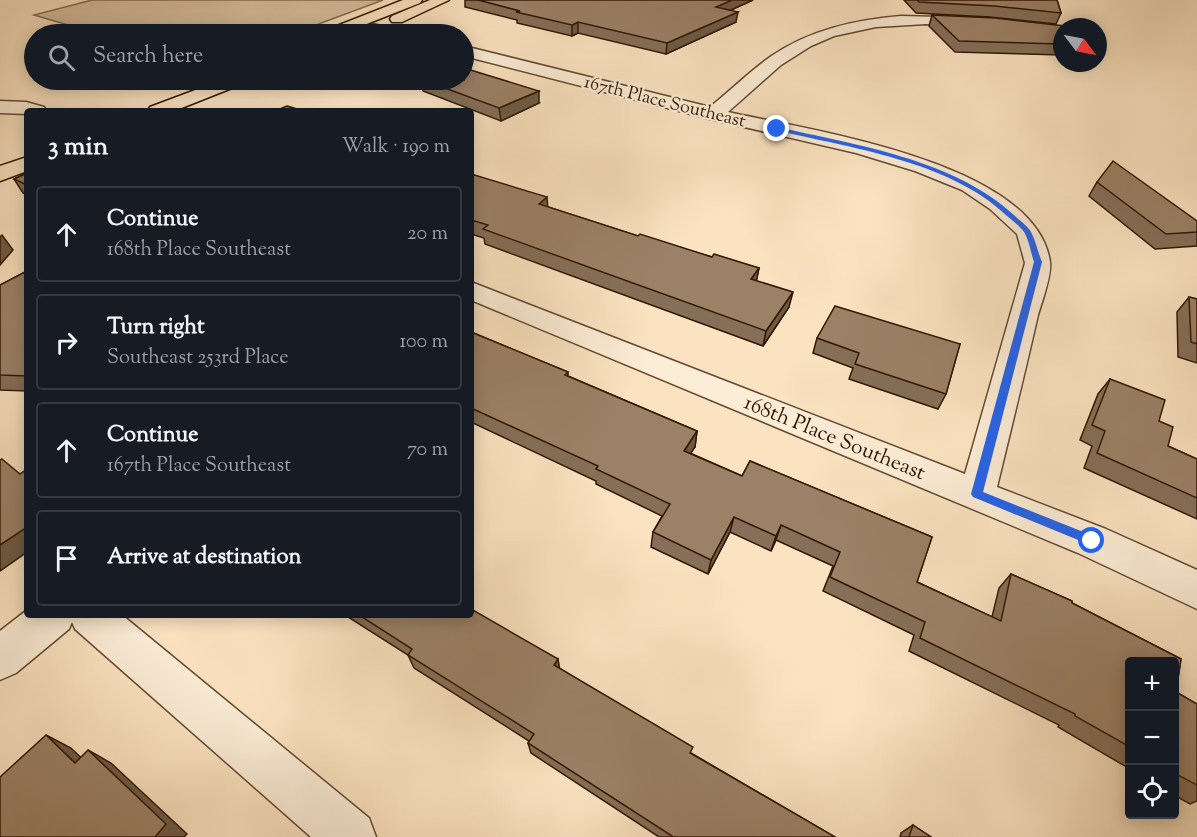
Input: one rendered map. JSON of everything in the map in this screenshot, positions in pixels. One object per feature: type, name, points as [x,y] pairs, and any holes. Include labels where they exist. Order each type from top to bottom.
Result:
[{"type":"main road","points":[[354,24],[415,0]]},
{"type":"main road","points":[[385,24],[442,0]]},
{"type":"main road","points":[[165,108],[211,90]]},
{"type":"main road","points":[[0,174],[24,164]]},
{"type":"street","points":[[876,10],[892,21]]},
{"type":"street","points":[[714,114],[782,55],[801,45],[849,27],[892,21],[954,21],[992,24]]},
{"type":"street","name":"167th Place Southeast","points":[[474,54],[714,114],[862,148],[923,166],[970,185],[998,204],[1028,232],[1038,262],[977,494]]},
{"type":"street","points":[[0,107],[26,108]]},
{"type":"street","name":"168th Place Southeast","points":[[474,291],[1092,541],[1197,590]]},
{"type":"street","points":[[0,658],[50,618]]},
{"type":"street","points":[[94,618],[350,837]]},
{"type":"shaded area","points":[[92,0],[383,0],[319,24],[65,24],[34,15]]},
{"type":"building","points":[[478,0],[732,0],[716,7],[738,12],[667,43],[578,22],[572,25],[516,12],[520,11]]},
{"type":"building","points":[[917,0],[1057,0],[1061,13],[994,6],[919,2]]},
{"type":"building","points":[[932,15],[995,18],[1053,25],[1053,44],[959,41]]},
{"type":"building","points":[[474,71],[539,91],[499,108],[450,90],[474,90]]},
{"type":"building","points":[[1113,161],[1197,221],[1197,232],[1166,234],[1097,182]]},
{"type":"building","points":[[24,174],[24,184],[14,179]]},
{"type":"building","points":[[474,175],[547,197],[539,204],[638,236],[640,234],[712,257],[714,254],[759,268],[751,279],[793,292],[766,331],[483,229],[488,225],[474,221]]},
{"type":"building","points":[[24,273],[24,376],[0,375],[0,285]]},
{"type":"building","points":[[1189,297],[1197,299],[1197,344],[1191,342]]},
{"type":"building","points":[[835,306],[960,344],[946,394],[855,364],[859,353],[817,338]]},
{"type":"building","points":[[474,333],[568,372],[565,375],[697,431],[684,451],[742,476],[750,461],[932,537],[917,582],[1001,621],[1011,574],[1072,601],[1177,657],[1125,657],[1125,744],[1075,714],[920,638],[925,622],[830,577],[840,552],[781,525],[776,536],[734,517],[711,560],[653,532],[670,504],[596,469],[598,466],[474,409]]},
{"type":"building","points":[[1110,379],[1165,400],[1159,421],[1173,427],[1168,446],[1197,459],[1197,498],[1097,453],[1105,431],[1092,425]]},
{"type":"building","points":[[2,459],[20,474],[24,471],[24,529],[0,545],[0,460]]},
{"type":"building","points":[[474,611],[558,659],[554,665],[693,747],[690,753],[835,837],[672,837],[528,743],[534,734],[408,655],[412,649],[364,618],[474,618]]},
{"type":"building","points":[[1179,694],[1197,704],[1197,785],[1179,776]]},
{"type":"building","points":[[46,735],[75,763],[88,750],[166,824],[155,837],[0,837],[0,777]]},
{"type":"building","points":[[913,825],[931,837],[909,837]]},
{"type":"route","points":[[777,129],[862,148],[923,166],[970,185],[998,204],[1028,232],[1038,262],[977,494],[1092,541]]}]
